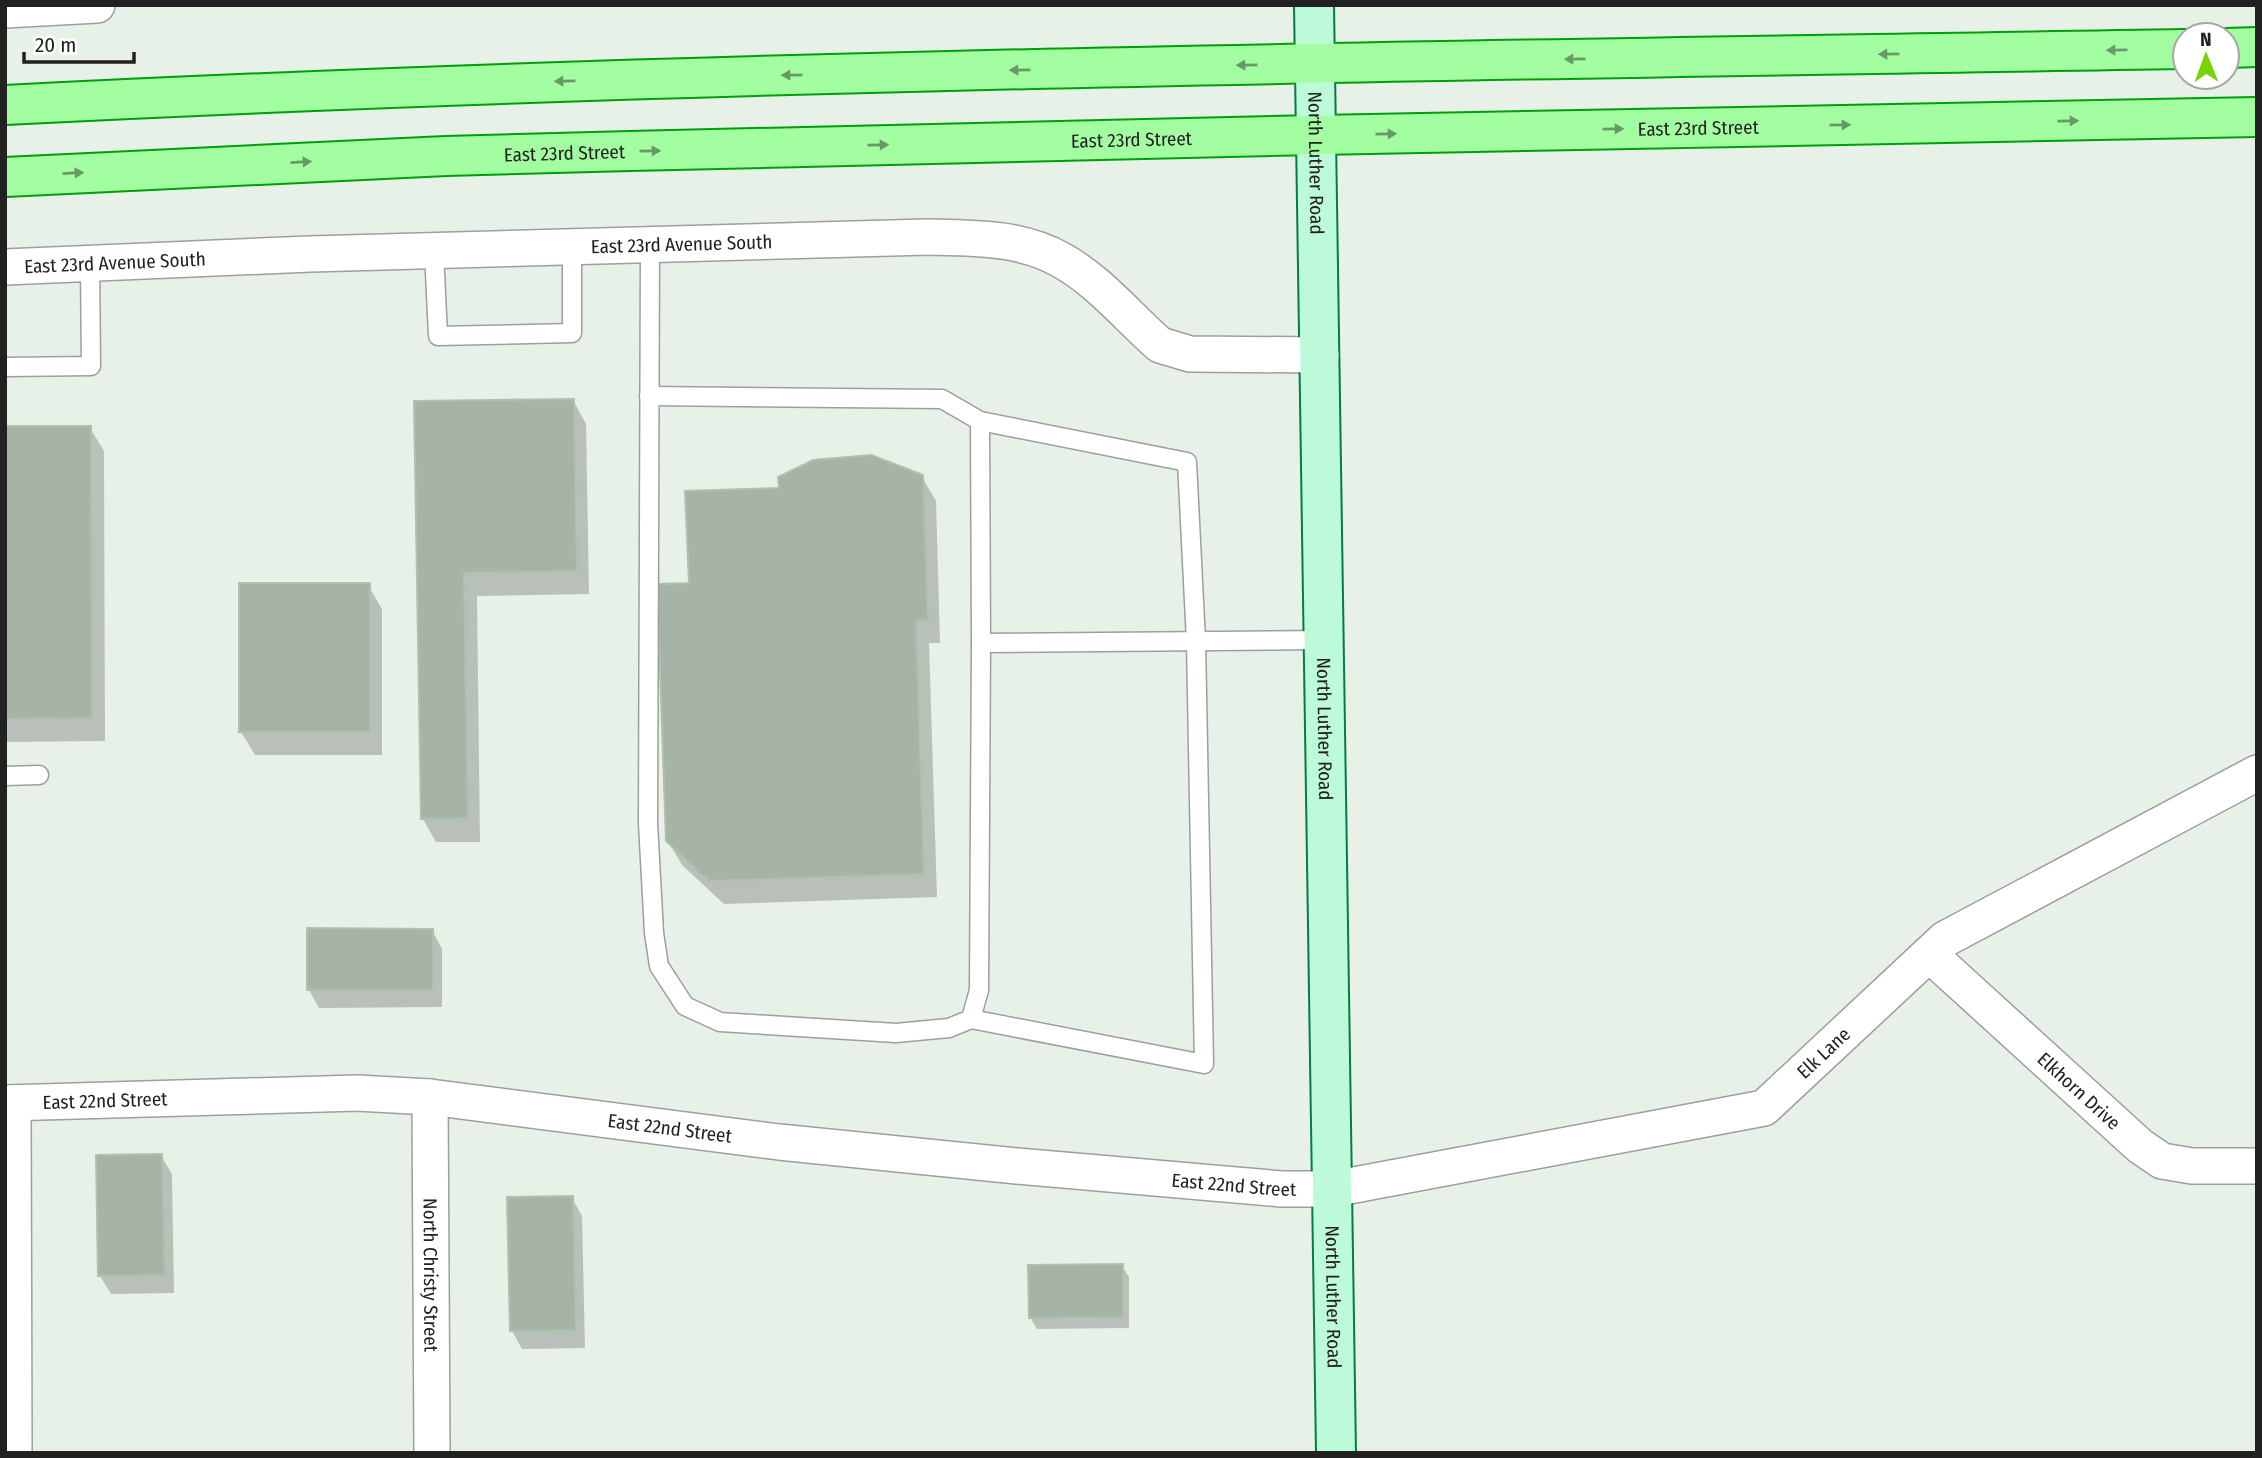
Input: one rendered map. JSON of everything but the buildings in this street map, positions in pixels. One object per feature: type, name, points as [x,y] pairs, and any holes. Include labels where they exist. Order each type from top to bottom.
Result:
[{"type":"main road","points":[[5,105],[509,82],[2171,48]]},
{"type":"main road","name":"East 23rd Street","points":[[5,177],[446,156],[1317,135],[2257,117]]},
{"type":"street","points":[[25,8],[97,5]]},
{"type":"street","name":"North Luther Road","points":[[1314,5],[1336,1453]]},
{"type":"street","name":"East 23rd Avenue South","points":[[5,267],[434,251],[929,237],[980,238],[1015,243],[1062,260],[1086,277],[1160,345],[1174,350],[1190,354],[1321,355]]},
{"type":"street","name":"Elk Lane","points":[[1333,1189],[1764,1108],[1945,939],[2257,773]]},
{"type":"street","name":"Elkhorn Drive","points":[[1929,954],[2140,1146],[2162,1161],[2192,1166],[2257,1166]]},
{"type":"street","name":"East 22nd Street","points":[[9,1103],[357,1093],[430,1097],[779,1142],[990,1164],[1282,1189],[1333,1189]]},
{"type":"street","name":"North Christy Street","points":[[430,1097],[432,1453]]},
{"type":"street","points":[[9,1103],[14,1453]]},
{"type":"lane","points":[[649,396],[942,399],[980,421],[1187,462],[1196,641],[1204,1064],[971,1019],[949,1028],[895,1033],[720,1022],[685,1006],[659,966],[654,933],[648,823],[649,396],[650,245]]},
{"type":"lane","points":[[434,251],[438,336],[572,333],[572,247]]},
{"type":"lane","points":[[5,367],[91,366],[90,264]]},
{"type":"lane","points":[[971,1019],[979,990],[980,421]]},
{"type":"lane","points":[[981,643],[1325,640]]},
{"type":"lane","points":[[5,776],[39,775]]}]
